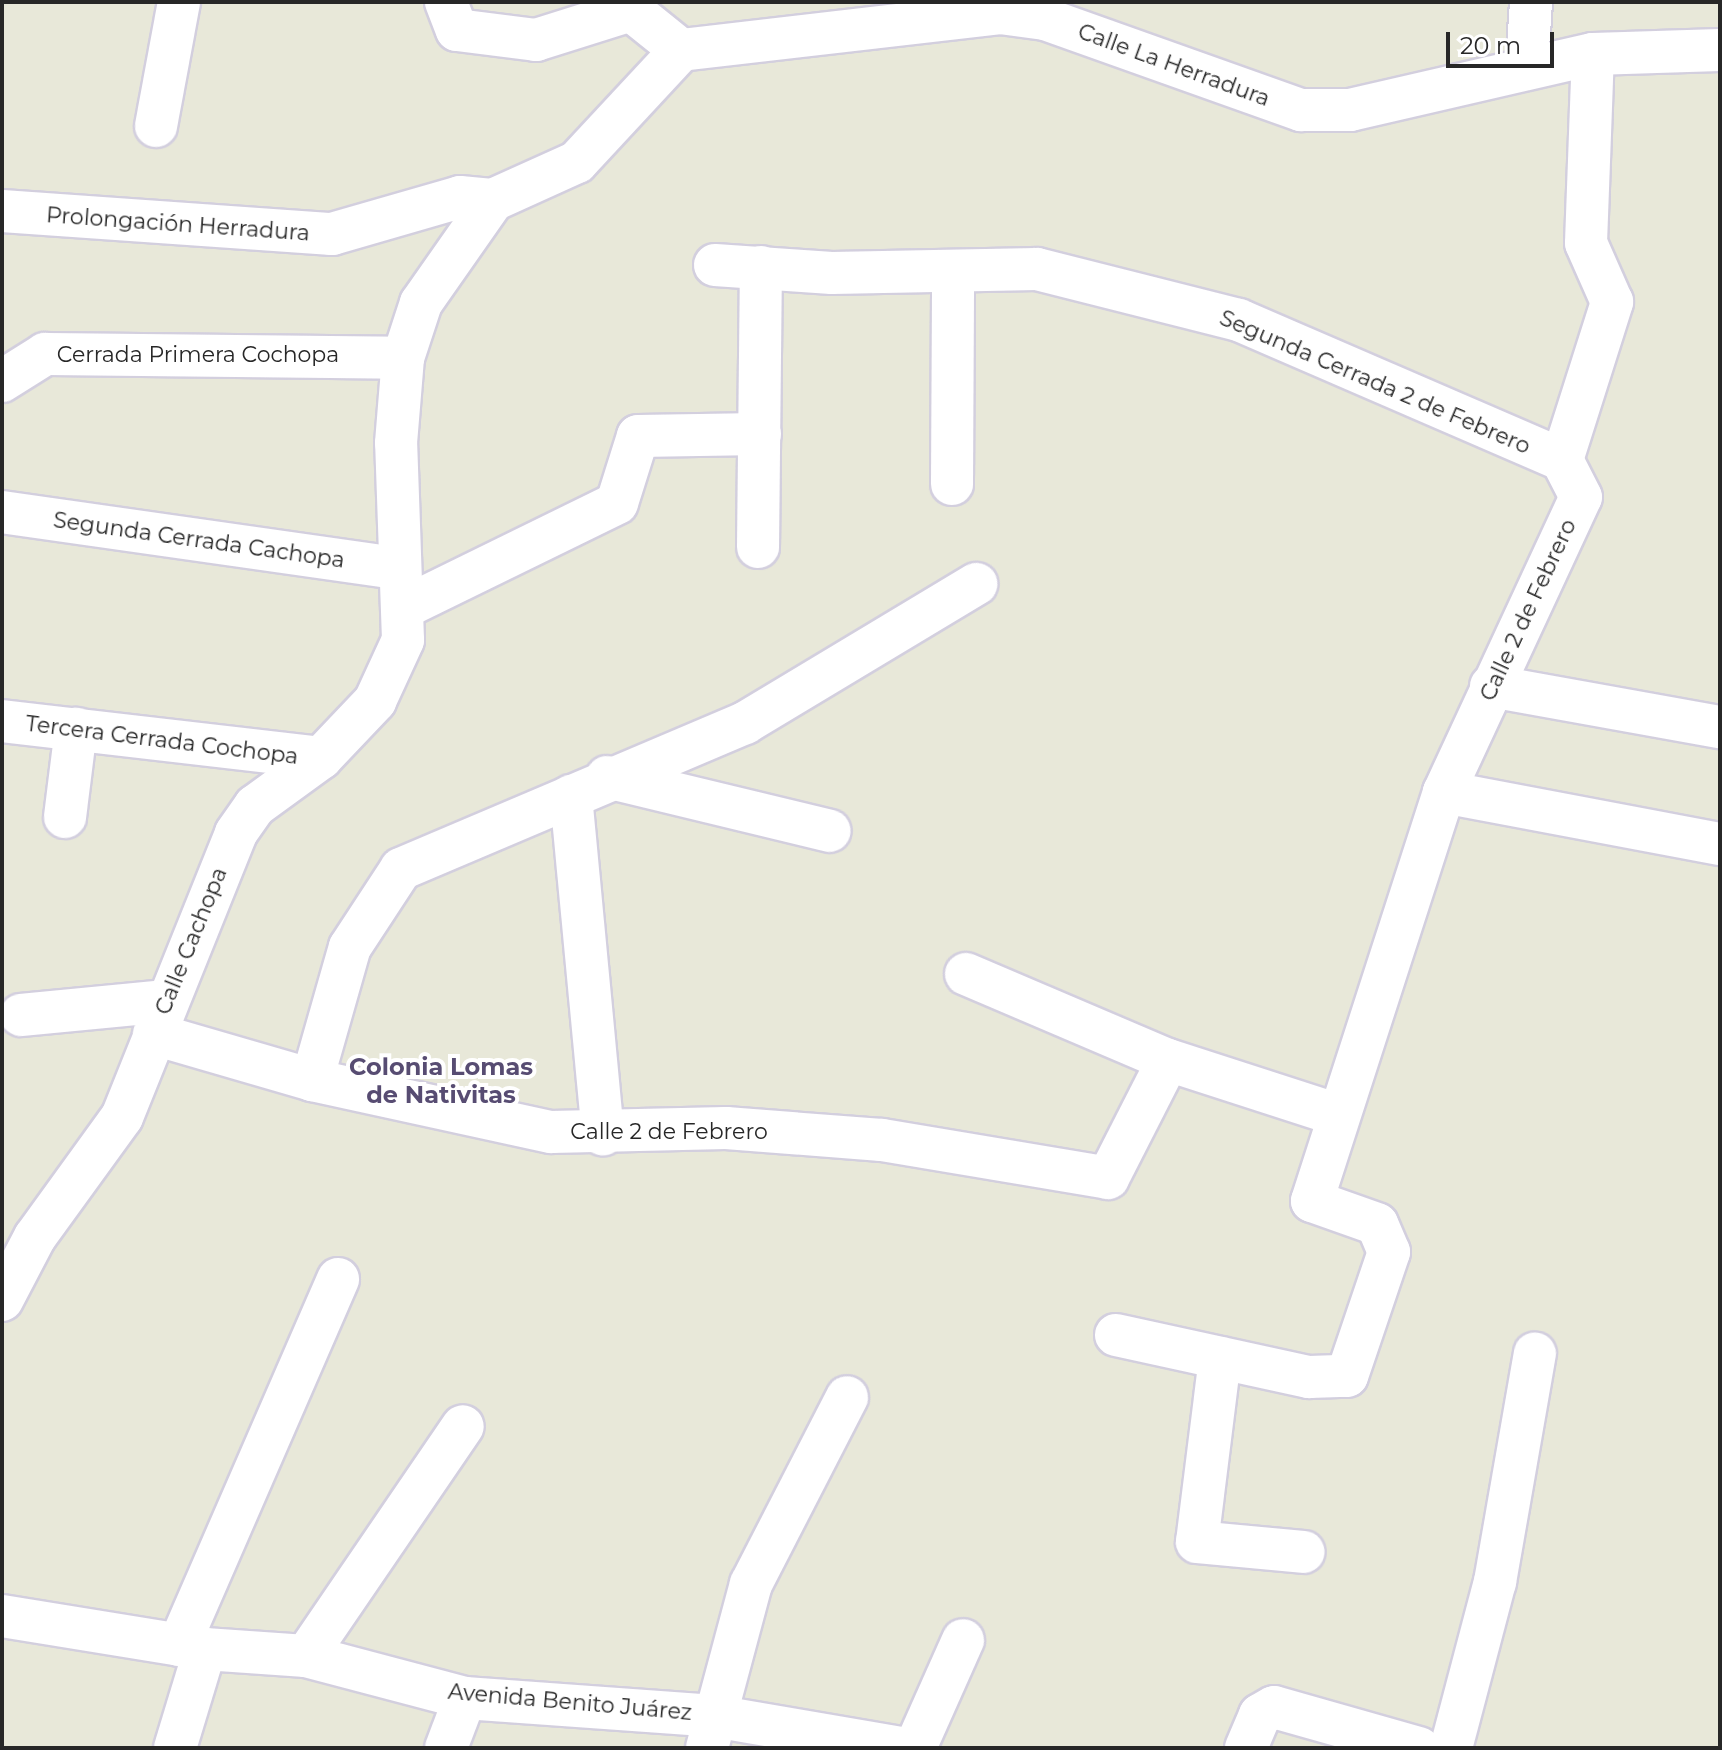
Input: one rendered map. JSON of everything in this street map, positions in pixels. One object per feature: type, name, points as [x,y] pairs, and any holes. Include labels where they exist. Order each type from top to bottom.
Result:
[{"type":"street","points":[[156,126],[179,2]]},
{"type":"street","points":[[446,2],[457,30],[536,40],[631,10],[681,50]]},
{"type":"street","points":[[679,2],[681,50],[577,162],[493,200],[421,303],[403,358],[396,466],[396,568],[403,608],[617,503],[638,436],[760,434]]},
{"type":"street","points":[[1527,64],[1531,2]]},
{"type":"street","name":"Calle La Herradura","points":[[681,50],[1000,8],[1045,19],[1301,110],[1350,110],[1527,64],[1593,54],[1720,50]]},
{"type":"street","points":[[1562,460],[1612,302],[1586,243],[1593,54]]},
{"type":"street","name":"Prolongación Herradura","points":[[2,211],[332,234],[460,197],[493,200]]},
{"type":"street","name":"Segunda Cerrada 2 de Febrero","points":[[715,265],[953,272],[1037,269],[1239,320],[1562,460]]},
{"type":"street","points":[[758,547],[761,267]]},
{"type":"street","points":[[952,484],[953,272]]},
{"type":"street","name":"Cerrada Primera Cochopa","points":[[2,381],[45,354],[403,358]]},
{"type":"street","name":"Calle 2 de Febrero","points":[[1220,1358],[1309,1377],[1347,1376],[1389,1252],[1377,1224],[1312,1201],[1444,792],[1581,497],[1562,460]]},
{"type":"street","name":"Segunda Cerrada Cachopa","points":[[2,512],[396,568]]},
{"type":"street","points":[[312,1080],[350,947],[401,869],[589,786],[745,723],[976,584]]},
{"type":"street","name":"Calle Cachopa","points":[[2,1300],[35,1237],[122,1117],[236,833],[255,806],[321,758],[375,701],[403,640],[403,608]]},
{"type":"street","points":[[1491,686],[1720,727]]},
{"type":"street","name":"Tercera Cerrada Cochopa","points":[[2,721],[321,758]]},
{"type":"street","points":[[65,817],[76,729]]},
{"type":"street","points":[[589,786],[830,831]]},
{"type":"street","points":[[589,786],[603,1134]]},
{"type":"street","points":[[1444,792],[1720,844]]},
{"type":"street","points":[[966,974],[1168,1060],[1338,1115]]},
{"type":"street","points":[[21,1015],[160,1017]]},
{"type":"street","name":"Calle 2 de Febrero","points":[[160,1017],[312,1080],[551,1132],[603,1134],[726,1128],[882,1140],[1108,1178],[1168,1060]]},
{"type":"street","points":[[175,1748],[192,1647],[338,1279]]},
{"type":"street","points":[[1116,1335],[1220,1358],[1197,1542],[1304,1552]]},
{"type":"street","points":[[1451,1748],[1495,1582],[1535,1353]]},
{"type":"street","points":[[710,1732],[751,1584],[847,1397]]},
{"type":"street","points":[[306,1656],[463,1426]]},
{"type":"street","name":"Avenida Benito Juárez","points":[[2,1616],[192,1647],[306,1656],[465,1698],[710,1732],[902,1748]]},
{"type":"street","points":[[915,1748],[963,1640]]},
{"type":"street","points":[[446,1748],[465,1698]]},
{"type":"street","points":[[1246,1748],[1260,1715],[1274,1707],[1419,1748]]},
{"type":"district","name":"Colonia Lomas de Nativitas","points":[[441,1081]]}]
